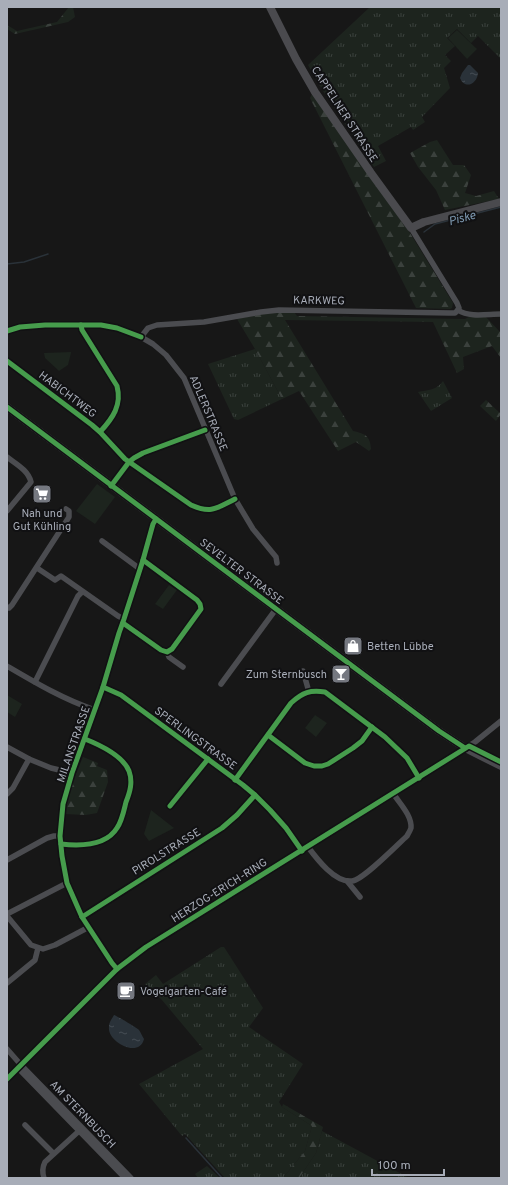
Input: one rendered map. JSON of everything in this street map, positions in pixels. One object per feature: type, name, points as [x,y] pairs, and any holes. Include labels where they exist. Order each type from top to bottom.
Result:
[{"type":"street","name":"CAPPELNER STRASSE","points":[[270,7],[296,59],[315,92],[370,173],[411,228],[457,303],[459,308],[458,310]]},
{"type":"street","points":[[411,228],[424,222],[501,202]]},
{"type":"street","name":"KARKWEG","points":[[141,337],[146,330],[157,325],[210,321],[279,310],[450,313],[458,310],[463,314],[469,315],[501,314]]},
{"type":"street","name":"ADLERSTRASSE","points":[[7,331],[20,327],[45,325],[101,325],[117,328],[141,337],[153,344],[179,370],[235,499],[253,529],[276,557],[277,563]]},
{"type":"street","points":[[81,325],[82,330],[117,386],[119,394],[119,403],[114,414],[100,432]]},
{"type":"street","name":"HABICHTWEG","points":[[7,360],[100,432],[125,459],[191,505],[200,509],[208,510],[214,509],[235,499]]},
{"type":"street","name":"SEVELTER STRASSE","points":[[7,408],[439,730],[465,748],[501,766]]},
{"type":"street","points":[[111,486],[134,458],[143,453],[205,430]]},
{"type":"street","points":[[7,456],[26,471],[31,482],[7,511]]},
{"type":"street","points":[[7,607],[9,608],[12,605],[69,517],[69,511],[66,509]]},
{"type":"street","name":"MILANSTRASSE","points":[[117,969],[82,917],[67,882],[60,836],[63,804],[72,773],[103,687],[153,524],[156,519]]},
{"type":"street","points":[[102,541],[140,569]]},
{"type":"street","points":[[143,560],[197,600],[200,604],[201,609],[172,648],[167,652]]},
{"type":"street","points":[[37,568],[55,580],[61,576],[118,616],[161,650],[167,652],[169,657],[182,667]]},
{"type":"street","points":[[35,682],[78,596],[82,592]]},
{"type":"street","points":[[221,684],[276,609]]},
{"type":"street","points":[[7,666],[74,702],[94,710]]},
{"type":"street","points":[[303,671],[309,692]]},
{"type":"street","name":"SPERLINGSTRASSE","points":[[103,687],[121,696],[255,795],[286,828],[302,851]]},
{"type":"street","points":[[236,780],[291,703],[299,696],[316,691],[325,692],[385,737],[407,758],[419,778]]},
{"type":"street","name":"HERZOG-ERICH-RING","points":[[7,1079],[117,969],[146,947],[419,778],[475,742],[501,721]]},
{"type":"street","points":[[268,735],[305,763],[314,766],[322,766],[328,764],[362,741],[372,727]]},
{"type":"street","points":[[61,844],[72,845],[96,842],[106,839],[118,828],[130,792],[132,781],[129,771],[123,762],[96,743],[85,739]]},
{"type":"street","points":[[7,747],[29,759],[51,768],[72,773]]},
{"type":"street","points":[[7,794],[13,788],[29,759]]},
{"type":"street","points":[[170,806],[208,759]]},
{"type":"street","points":[[308,847],[320,862],[337,877],[347,881],[354,881],[364,875],[406,836],[411,829],[407,814],[393,793]]},
{"type":"street","name":"PIROLSTRASSE","points":[[82,917],[222,828],[237,815],[255,795]]},
{"type":"street","points":[[7,860],[47,838],[60,836]]},
{"type":"street","points":[[347,881],[360,897]]},
{"type":"street","points":[[67,882],[7,915],[27,941],[42,949],[55,945],[89,927]]},
{"type":"street","points":[[7,983],[35,960],[38,948]]},
{"type":"street","points":[[7,1049],[19,1066]]},
{"type":"street","name":"AM STERNBUSCH","points":[[19,1066],[124,1178]]},
{"type":"street","name":"AM STERNBUSCH","points":[[19,1066],[131,1178]]},
{"type":"street","points":[[25,1125],[53,1153]]},
{"type":"street","points":[[44,1178],[43,1166],[45,1162],[53,1153],[79,1131]]},
{"type":"green space","points":[[69,7],[73,7],[75,17],[68,22],[15,34],[7,29],[7,25],[17,31],[57,22]]},
{"type":"green space","points":[[370,7],[501,7],[501,59],[478,36],[471,43],[457,29],[447,38],[455,46],[445,55],[451,61],[444,68],[450,88],[422,117],[425,122],[413,130],[411,127],[378,146],[386,161],[374,167],[323,91],[308,65]]},
{"type":"green space","points":[[457,30],[477,49],[467,59],[448,38]]},
{"type":"green space","points":[[312,94],[410,233],[453,303],[452,308],[416,308],[310,98]]},
{"type":"green space","points":[[437,140],[453,165],[464,165],[471,175],[465,193],[476,196],[494,191],[499,199],[445,210],[436,190],[418,167],[410,153],[430,142]]},
{"type":"green space","points":[[294,312],[297,316],[465,319],[469,317],[485,316],[501,333],[501,358],[492,346],[463,357],[464,369],[457,373],[433,322],[285,320],[353,431],[361,433],[370,441],[371,449],[369,451],[356,442],[338,451],[299,391],[282,399],[237,319],[261,314]]},
{"type":"green space","points":[[255,349],[282,399],[238,420],[234,419],[208,364]]},
{"type":"green space","points":[[71,352],[68,365],[59,371],[45,358],[44,353]]},
{"type":"green space","points":[[443,381],[452,398],[431,411],[418,392],[435,388]]},
{"type":"green space","points":[[486,400],[501,414],[496,421],[480,406]]},
{"type":"green space","points":[[97,484],[115,497],[95,524],[76,511]]},
{"type":"green space","points":[[169,585],[177,590],[163,609],[155,604]]},
{"type":"green space","points":[[7,695],[22,704],[15,717],[7,712]]},
{"type":"green space","points":[[315,715],[327,723],[316,737],[305,728]]},
{"type":"green space","points":[[83,757],[98,763],[97,766],[107,770],[108,782],[97,813],[86,815],[65,814],[69,792]]},
{"type":"green space","points":[[151,810],[174,828],[149,841],[144,834]]},
{"type":"green space","points":[[221,947],[224,947],[263,1008],[249,1027],[303,1064],[279,1102],[282,1107],[312,1126],[305,1151],[283,1178],[225,1178],[185,1134],[182,1136],[139,1084],[203,1049],[162,1000],[145,984],[156,975],[163,984]]},
{"type":"green space","points":[[283,1104],[323,1127],[316,1153],[299,1178],[283,1178],[305,1151],[312,1126],[282,1107]]},
{"type":"green space","points":[[322,1131],[409,1178],[299,1178],[316,1153]]},
{"type":"green space","points":[[207,1166],[220,1178],[198,1178],[195,1174]]},
{"type":"water","points":[[468,65],[470,65],[478,73],[473,83],[468,85],[462,82],[460,78]]},
{"type":"water","points":[[114,1015],[139,1030],[144,1039],[141,1045],[136,1048],[130,1048],[118,1043],[113,1038],[109,1027]]},
{"type":"waterway","name":"Piske","points":[[424,232],[435,224],[501,207]]},
{"type":"waterway","name":"Piske","points":[[7,264],[24,262],[48,254]]},
{"type":"waterway","points":[[186,1138],[222,1178]]},
{"type":"cycle path","points":[[7,331],[20,327],[45,325],[101,325],[117,328],[141,337]]},
{"type":"cycle path","points":[[81,325],[82,330],[117,386],[118,399],[115,411],[109,422],[100,432]]},
{"type":"cycle path","points":[[7,361],[92,425],[125,459],[191,505],[198,508],[214,509],[235,499]]},
{"type":"cycle path","points":[[7,407],[439,731],[465,748]]},
{"type":"cycle path","points":[[111,486],[129,462],[134,458],[143,453],[205,430]]},
{"type":"cycle path","points":[[117,969],[82,917],[67,883],[60,836],[63,804],[72,773],[103,687],[153,524],[156,519]]},
{"type":"cycle path","points":[[123,623],[161,650],[167,652],[172,649],[201,609],[197,600],[143,560]]},
{"type":"cycle path","points":[[103,687],[121,695],[243,785],[270,810],[286,828],[302,851]]},
{"type":"cycle path","points":[[235,780],[291,703],[299,696],[315,691],[325,692],[385,737],[407,758],[419,778]]},
{"type":"cycle path","points":[[268,735],[305,763],[314,766],[322,766],[328,764],[362,741],[372,727]]},
{"type":"cycle path","points":[[61,844],[92,844],[99,842],[112,834],[117,828],[123,815],[130,791],[131,783],[129,771],[122,761],[104,748],[85,739]]},
{"type":"cycle path","points":[[7,1079],[117,969],[146,947],[469,746],[501,762]]},
{"type":"cycle path","points":[[170,806],[208,759]]},
{"type":"cycle path","points":[[82,917],[222,828],[237,815],[255,795]]},
{"type":"place","name":"Nah und Gut Kühling","points":[[42,494]]},
{"type":"place","name":"Betten Lübbe","points":[[353,646]]},
{"type":"place","name":"Zum Sternbusch","points":[[341,674]]},
{"type":"place","name":"Vogelgarten-Café","points":[[126,991]]}]
